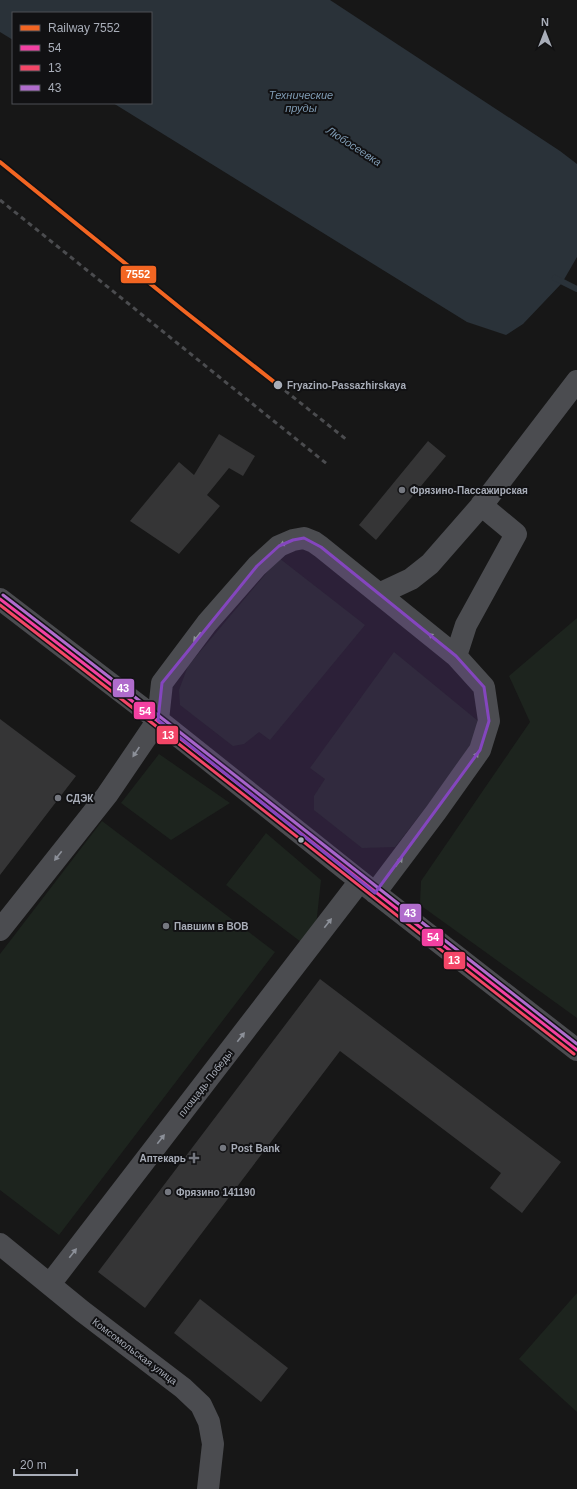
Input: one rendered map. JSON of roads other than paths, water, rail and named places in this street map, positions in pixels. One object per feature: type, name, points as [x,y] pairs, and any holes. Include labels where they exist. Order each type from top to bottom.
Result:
[{"type":"street","points":[[379,594],[410,579],[430,564],[486,500],[577,381]]},
{"type":"street","points":[[456,656],[466,625],[516,534],[481,505]]},
{"type":"street","name":"площадь Победы","points":[[50,1284],[368,887],[436,812],[480,750],[489,721],[484,687],[456,656],[314,542],[304,538],[293,540],[279,546],[257,566],[207,623],[162,683],[158,720]]},
{"type":"street","points":[[0,599],[158,720],[368,887],[577,1050]]},
{"type":"street","points":[[0,930],[107,795],[158,720]]},
{"type":"street","name":"Комсомольская улица","points":[[0,1244],[82,1311],[183,1388],[201,1405],[209,1422],[213,1444],[208,1489]]},
{"type":"water","name":"Технические пруды","points":[[0,0],[330,0],[560,151],[577,164],[577,257],[562,283],[523,324],[506,335],[467,322],[115,104],[152,104],[152,12],[12,12],[12,39],[0,32]]},
{"type":"waterway","name":"Любосеевка","points":[[555,278],[577,289]]},
{"type":"railway","points":[[0,200],[327,464]]},
{"type":"railway","points":[[278,385],[347,440]]},
{"type":"rail line","name":"7552","points":[[0,162],[278,385]]},
{"type":"place","name":"Fryazino-Passazhirskaya","points":[[278,385]]},
{"type":"place","name":"Фрязино-Пассажирская","points":[[402,490]]},
{"type":"place","name":"СДЭК","points":[[58,798]]},
{"type":"place","name":"Павшим в ВОВ","points":[[166,926]]},
{"type":"place","name":"Post Bank","points":[[223,1148]]},
{"type":"place","name":"Аптекарь","points":[[194,1158]]},
{"type":"place","name":"Фрязино 141190","points":[[168,1192]]}]
